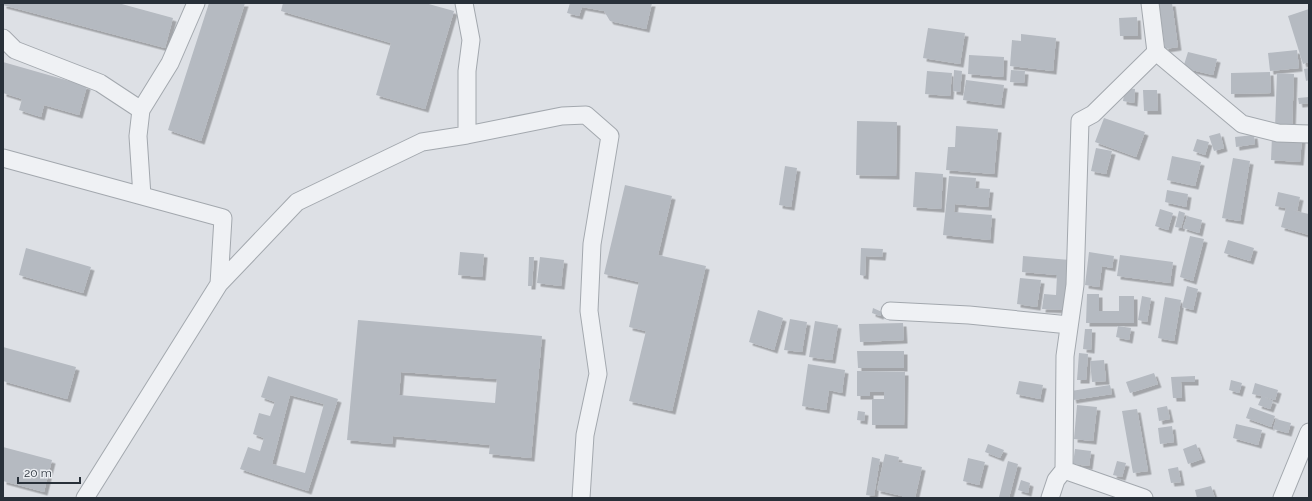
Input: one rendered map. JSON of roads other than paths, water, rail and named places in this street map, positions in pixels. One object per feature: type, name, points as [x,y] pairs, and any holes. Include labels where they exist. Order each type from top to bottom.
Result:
[{"type":"street","points":[[142,196],[138,136],[141,110],[170,63],[196,3]]},
{"type":"street","points":[[464,3],[471,40],[468,71],[467,134]]},
{"type":"street","points":[[1150,3],[1156,52],[1242,124],[1278,133],[1309,134]]},
{"type":"street","points":[[3,38],[15,50],[100,83],[141,110]]},
{"type":"street","points":[[1050,498],[1056,480],[1064,470],[1065,356],[1075,284],[1080,121],[1093,114],[1156,52]]},
{"type":"street","points":[[85,498],[219,284],[298,202],[422,142],[562,116],[586,115],[610,136],[592,244],[589,311],[598,374],[585,435],[582,498]]},
{"type":"street","points":[[3,158],[223,218],[219,284]]},
{"type":"street","points":[[890,311],[969,315],[1069,326]]},
{"type":"street","points":[[1282,498],[1309,432]]},
{"type":"street","points":[[1064,470],[1144,498]]}]
